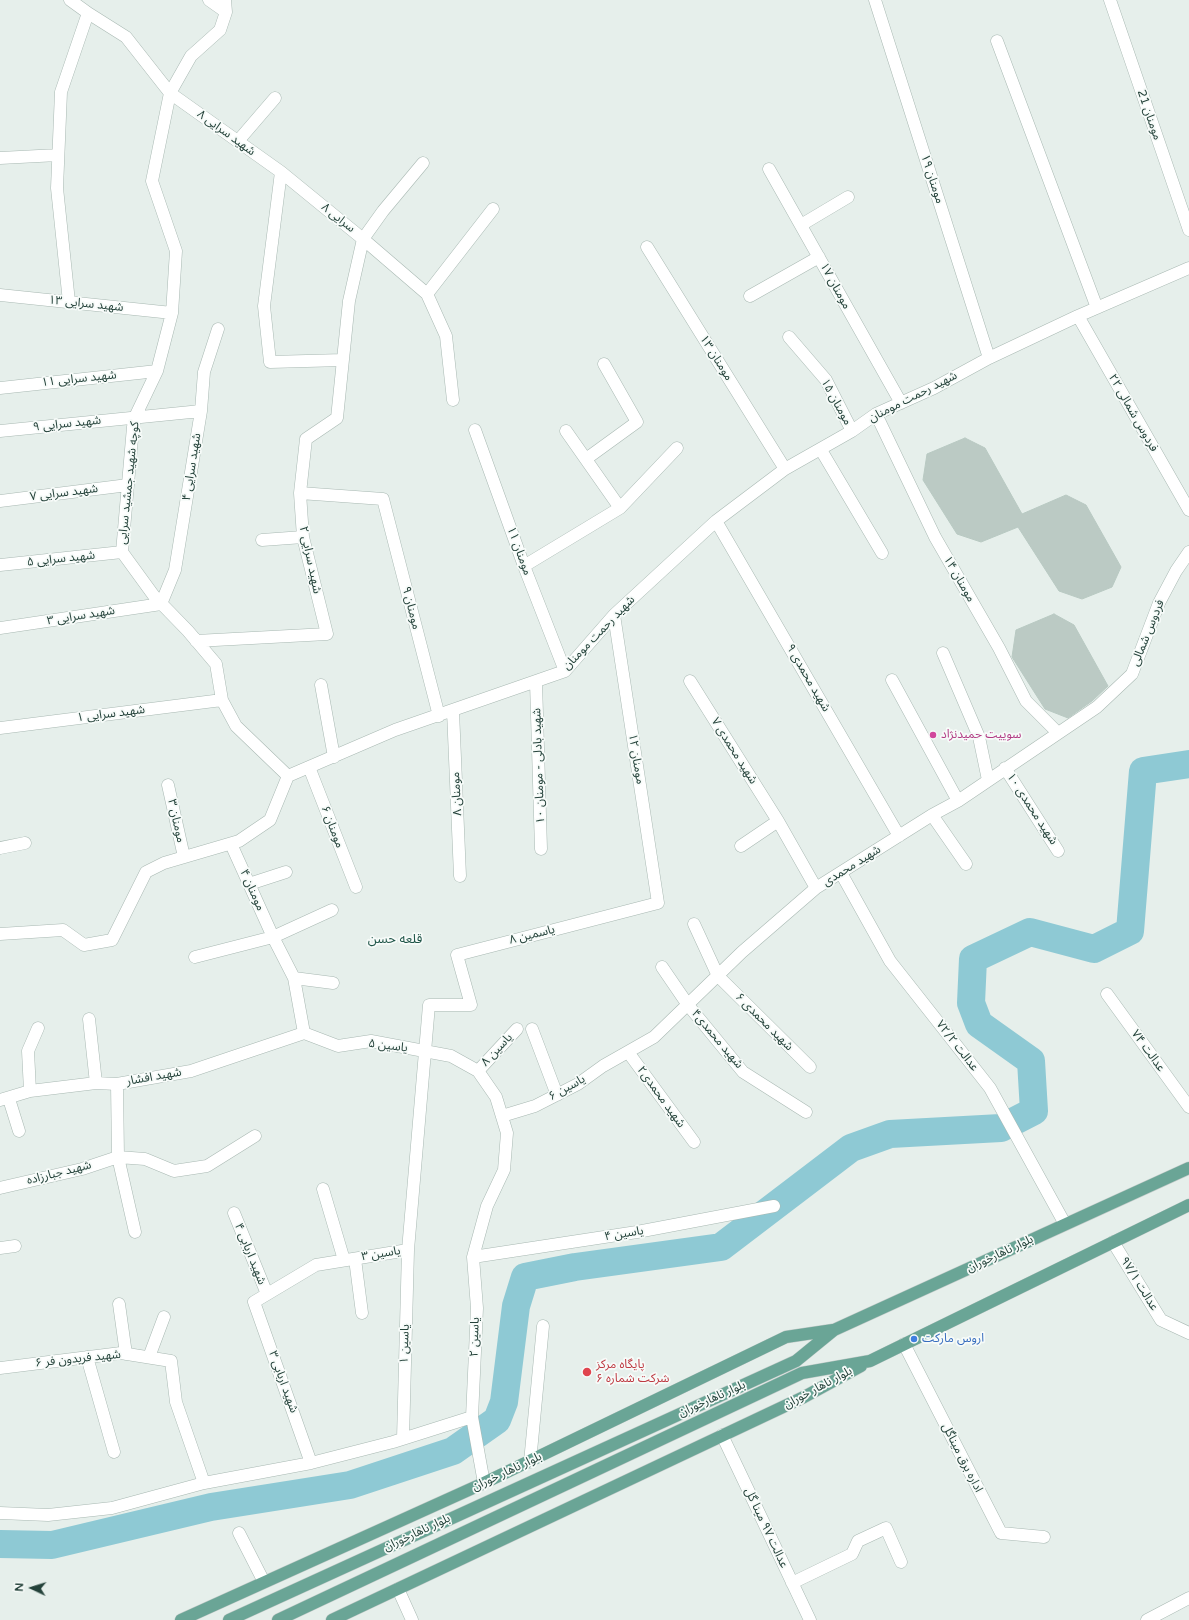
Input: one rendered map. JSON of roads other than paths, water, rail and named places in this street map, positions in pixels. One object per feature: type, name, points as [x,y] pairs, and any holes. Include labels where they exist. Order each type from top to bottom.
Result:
[{"type":"main road","name":"بلوار ناهارخوران","points":[[229,1620],[796,1361],[834,1330],[1189,1168]]},
{"type":"main road","name":"بلوار ناهارخوران","points":[[278,1620],[802,1372],[870,1361],[1189,1205]]},
{"type":"main road","name":"بلوار ناهار خوران","points":[[181,1620],[530,1462],[786,1337],[834,1330]]},
{"type":"main road","name":"بلوار ناهار خوران","points":[[332,1620],[804,1397],[870,1361]]},
{"type":"street","name":"شهید سرایی ۸","points":[[70,0],[126,38],[170,93],[281,172]]},
{"type":"street","points":[[209,0],[225,6]]},
{"type":"street","name":"مومنان ۱۹","points":[[875,0],[989,358]]},
{"type":"street","name":"مومنان 21","points":[[1110,0],[1189,230]]},
{"type":"street","name":"کوچه شهید جمشید سرایی","points":[[225,6],[220,30],[191,56],[170,93],[152,180],[176,251],[172,313],[157,371],[135,417],[122,552],[161,604],[216,664],[222,700],[236,726],[288,776]]},
{"type":"street","points":[[69,302],[57,188],[61,92],[88,13]]},
{"type":"street","points":[[997,41],[1097,308]]},
{"type":"street","points":[[238,141],[275,98]]},
{"type":"street","points":[[0,158],[58,154]]},
{"type":"street","points":[[423,163],[363,239],[427,294],[446,336],[453,400]]},
{"type":"street","name":"مومنان ۱۷","points":[[769,169],[901,402]]},
{"type":"street","points":[[281,172],[264,306],[270,362],[343,360]]},
{"type":"street","name":"سرایی ۸","points":[[281,172],[363,239],[349,301]]},
{"type":"street","points":[[801,225],[848,197]]},
{"type":"street","points":[[427,294],[494,209]]},
{"type":"street","name":"مومنان ۱۳","points":[[647,247],[785,469]]},
{"type":"street","points":[[750,296],[818,257]]},
{"type":"street","name":"شهید رحمت مومنان","points":[[288,776],[395,730],[565,671],[614,615],[716,521],[785,469],[821,450],[876,414],[934,388],[989,358],[1078,316],[1189,268]]},
{"type":"street","name":"شهید سرایی ۱۳","points":[[0,296],[172,313]]},
{"type":"street","name":"شهید سرایی ۲","points":[[196,641],[326,634],[303,537],[300,493],[306,440],[337,418],[349,301]]},
{"type":"street","name":"فردوس شمالی ۲۲","points":[[1078,316],[1189,510]]},
{"type":"street","name":"شهید سرایی ۴","points":[[161,604],[175,570],[201,412],[204,372],[218,329]]},
{"type":"street","name":"مومنان ۱۵","points":[[789,337],[826,380],[852,431]]},
{"type":"street","points":[[586,460],[637,422],[604,364]]},
{"type":"street","name":"شهید سرایی ۱۱","points":[[0,388],[157,371]]},
{"type":"street","name":"شهید سرایی ۹","points":[[0,431],[135,417],[201,412]]},
{"type":"street","name":"مومنان ۱۴","points":[[876,414],[935,537],[999,648],[1026,701],[1058,733]]},
{"type":"street","name":"مومنان ۱۱","points":[[475,430],[524,566],[565,671]]},
{"type":"street","points":[[566,431],[620,508]]},
{"type":"street","points":[[524,566],[620,508],[677,448]]},
{"type":"street","points":[[821,450],[882,553]]},
{"type":"street","name":"شهید سرایی ۷","points":[[0,501],[128,485]]},
{"type":"street","name":"مومنان ۹","points":[[300,493],[384,499],[438,716]]},
{"type":"street","name":"۹ شهید محمدی","points":[[716,521],[899,836]]},
{"type":"street","points":[[262,540],[303,537]]},
{"type":"street","name":"شهید سرایی ۵","points":[[0,565],[122,552]]},
{"type":"street","name":"فردوس شمالی","points":[[1097,707],[1132,674],[1159,603],[1176,571],[1189,552]]},
{"type":"street","name":"شهید سرایی ۳","points":[[0,628],[161,604]]},
{"type":"street","name":"مومنان ۱۲","points":[[614,615],[658,903]]},
{"type":"street","points":[[943,653],[979,737],[988,780]]},
{"type":"street","points":[[892,680],[958,801]]},
{"type":"street","name":"شهید محمدی ۷","points":[[690,681],[778,821],[816,888]]},
{"type":"street","name":"شهید بادلی - مومنان ۱۰","points":[[536,682],[541,849]]},
{"type":"street","points":[[321,685],[334,757]]},
{"type":"street","name":"شهید سرایی ۱","points":[[0,728],[222,700]]},
{"type":"street","name":"شهید محمدی","points":[[628,1052],[654,1037],[742,952],[816,888],[932,815],[958,801],[1097,707]]},
{"type":"street","name":"مومنان ۸","points":[[453,711],[460,876]]},
{"type":"street","name":"مومنان ۶","points":[[309,768],[356,886]]},
{"type":"street","name":"۱۰ شهید محمدی","points":[[1005,768],[1058,851]]},
{"type":"street","points":[[0,934],[63,930],[84,945],[112,940],[146,872],[164,863],[239,841],[270,820],[288,776]]},
{"type":"street","name":"مومنان ۳","points":[[168,785],[184,857]]},
{"type":"street","points":[[932,815],[966,864]]},
{"type":"street","points":[[741,846],[778,821]]},
{"type":"street","points":[[0,848],[25,843]]},
{"type":"street","name":"۴ مومنان","points":[[231,844],[273,937],[294,978],[304,1033]]},
{"type":"street","points":[[249,884],[286,872]]},
{"type":"street","name":"عدالت ۷۲/۲","points":[[841,873],[890,961],[990,1088],[1066,1224]]},
{"type":"street","name":"یاسمین ۸","points":[[429,1005],[471,1006],[457,955],[658,903]]},
{"type":"street","points":[[195,957],[273,937],[332,910]]},
{"type":"street","points":[[694,924],[718,976]]},
{"type":"street","name":"شهید محمدی۴","points":[[662,968],[688,1005],[743,1072],[806,1112]]},
{"type":"street","name":"۶ شهید محمدی","points":[[718,976],[810,1067]]},
{"type":"street","points":[[294,978],[333,983]]},
{"type":"street","name":"عدالت ۷۴","points":[[1107,994],[1189,1107]]},
{"type":"street","name":"یاسین ۱","points":[[403,1439],[408,1250],[429,1005]]},
{"type":"street","points":[[89,1019],[96,1083]]},
{"type":"street","points":[[30,1091],[28,1051],[38,1028]]},
{"type":"street","name":"یاسین ۸","points":[[478,1071],[517,1029]]},
{"type":"street","points":[[532,1029],[557,1095]]},
{"type":"street","name":"یاسین ۵","points":[[304,1033],[338,1046],[371,1041],[451,1056],[478,1071]]},
{"type":"street","name":"شهید افشار","points":[[5,1100],[30,1091],[96,1083],[117,1084],[191,1071],[304,1033]]},
{"type":"street","name":"یاسین ۶","points":[[502,1116],[535,1106],[557,1095],[578,1084],[628,1052]]},
{"type":"street","name":"شهید محمدی۲","points":[[628,1052],[694,1142]]},
{"type":"street","name":"یاسین ۲","points":[[478,1071],[496,1098],[507,1133],[504,1170],[487,1206],[473,1257],[477,1308],[473,1423],[484,1483]]},
{"type":"street","points":[[117,1084],[118,1157],[135,1232]]},
{"type":"street","points":[[5,1100],[19,1131]]},
{"type":"street","points":[[118,1157],[145,1159],[174,1170],[207,1166],[254,1136]]},
{"type":"street","name":"شهید جبارزاده","points":[[0,1188],[82,1169],[118,1157]]},
{"type":"street","points":[[323,1189],[349,1260],[362,1313]]},
{"type":"street","name":"یاسین ۴","points":[[473,1257],[637,1232],[774,1206]]},
{"type":"street","name":"شهید اربابی ۴","points":[[234,1214],[267,1294]]},
{"type":"street","name":"۹۷/۱ عدالت","points":[[1113,1242],[1161,1320],[1189,1333]]},
{"type":"street","points":[[0,1248],[15,1246]]},
{"type":"street","name":"یاسین ۳","points":[[254,1302],[316,1265],[408,1250]]},
{"type":"street","name":"شهید اربابی ۳","points":[[254,1302],[312,1463]]},
{"type":"street","points":[[119,1304],[126,1354]]},
{"type":"street","points":[[149,1357],[164,1317]]},
{"type":"street","points":[[530,1462],[543,1326]]},
{"type":"street","name":"اداره برق میناگل","points":[[904,1344],[1000,1533],[1044,1536]]},
{"type":"street","name":"شهید فریدون فر ۶","points":[[0,1368],[121,1353],[171,1361],[176,1402],[204,1483]]},
{"type":"street","points":[[86,1357],[114,1452]]},
{"type":"street","points":[[0,1513],[48,1515],[112,1508],[204,1483],[312,1463],[403,1439],[473,1423]]},
{"type":"street","name":"عدالت ۹۷ مینا گل","points":[[722,1436],[810,1620]]},
{"type":"street","points":[[792,1583],[852,1554],[858,1541],[886,1528],[901,1562]]},
{"type":"street","points":[[239,1533],[264,1582]]},
{"type":"street","points":[[398,1588],[412,1620]]},
{"type":"street","points":[[1147,1620],[1189,1598]]},
{"type":"waterway","points":[[0,1544],[52,1545],[211,1507],[350,1485],[453,1451],[497,1420],[504,1402],[516,1306],[525,1277],[575,1267],[721,1247],[851,1148],[890,1134],[1001,1128],[1034,1111],[1031,1061],[979,1024],[971,1003],[973,959],[1030,932],[1094,949],[1130,931],[1143,771],[1189,764]]},
{"type":"place","name":"سوییت حمیدنژاد","points":[[933,735]]},
{"type":"place","name":"اروس مارکت","points":[[914,1339]]},
{"type":"place","name":"پایگاه مرکز شرکت شماره ۶","points":[[587,1372]]},
{"type":"district","name":"قلعه حسن","points":[[395,940]]}]
